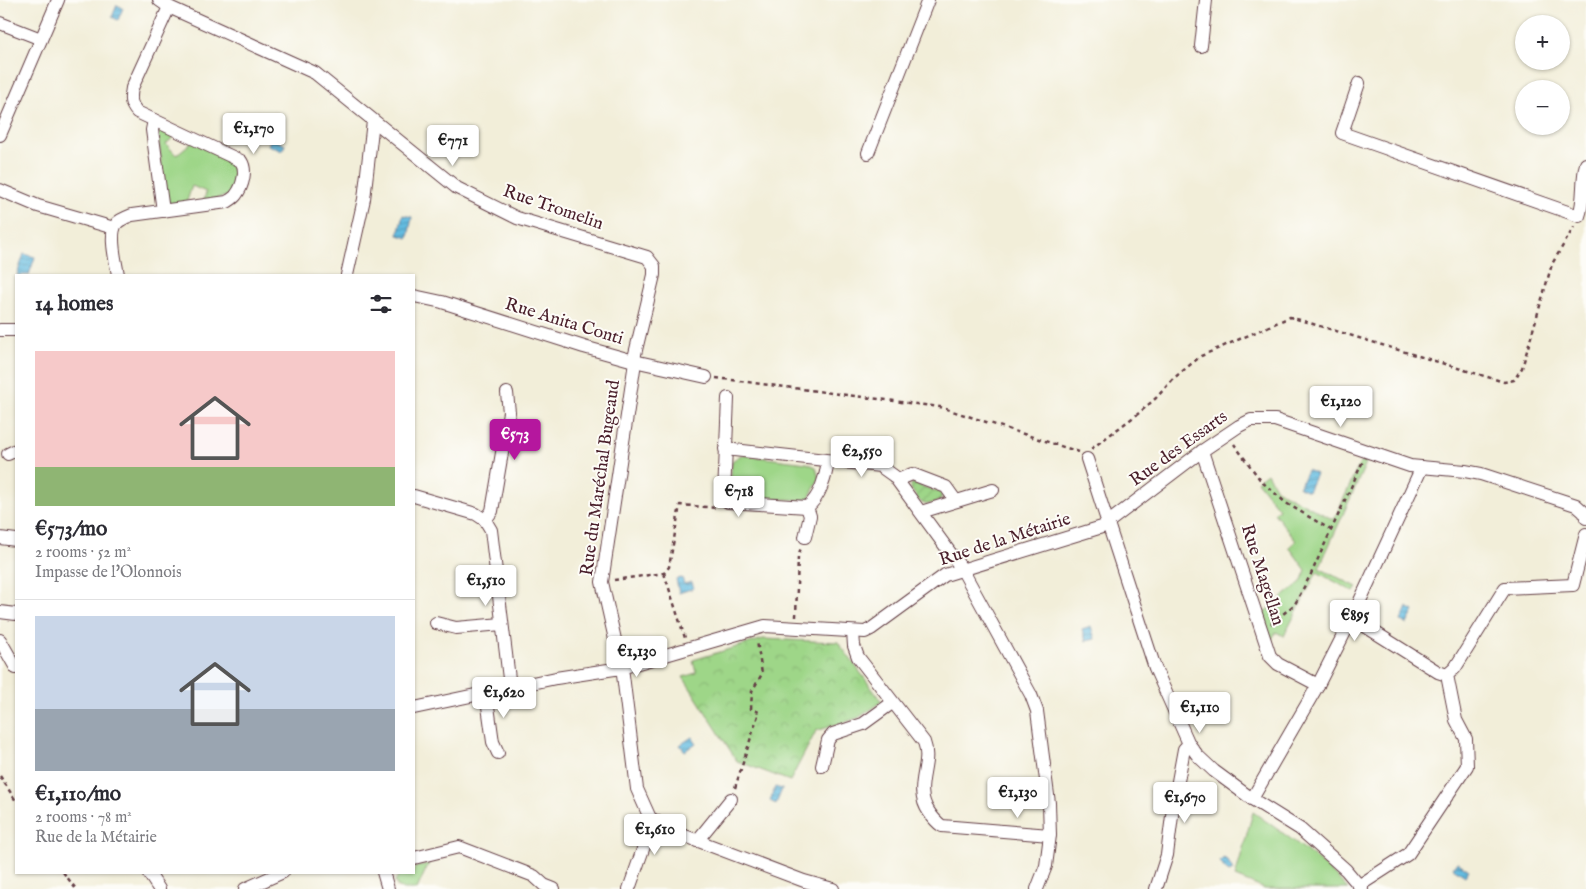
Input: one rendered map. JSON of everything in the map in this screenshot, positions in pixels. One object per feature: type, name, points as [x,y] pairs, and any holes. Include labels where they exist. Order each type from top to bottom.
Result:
[{"type":"street","points":[[0,135],[58,0]]},
{"type":"street","points":[[868,153],[928,0]]},
{"type":"street","points":[[1201,46],[1206,0]]},
{"type":"street","points":[[118,274],[113,240],[114,228],[118,222],[132,215],[227,202],[236,196],[239,190],[244,166],[241,161],[137,112],[132,107],[130,99],[132,88],[164,4]]},
{"type":"street","name":"Rue Tromelin","points":[[164,4],[315,73],[457,188],[517,218],[647,257],[654,266],[654,275],[634,361]]},
{"type":"street","points":[[0,23],[41,39]]},
{"type":"street","points":[[1360,83],[1342,133],[1583,208],[1582,195],[1586,164]]},
{"type":"street","points":[[154,120],[152,130],[163,211]]},
{"type":"street","points":[[348,274],[364,199],[373,121]]},
{"type":"street","points":[[0,190],[38,206],[114,228]]},
{"type":"street","name":"Rue Anita Conti","points":[[415,296],[442,302],[634,361],[706,377]]},
{"type":"street","points":[[0,330],[15,330]]},
{"type":"street","name":"Rue du Maréchal Bugeaud","points":[[634,361],[602,582],[621,668],[637,788],[650,818]]},
{"type":"street","points":[[485,520],[492,511],[509,412],[507,393]]},
{"type":"street","points":[[728,398],[724,495],[728,502],[807,506],[812,503],[826,474],[828,461]]},
{"type":"street","name":"Rue des Essarts","points":[[1108,522],[1202,451],[1250,420],[1276,420],[1410,466],[1481,474],[1576,505],[1585,513],[1586,518]]},
{"type":"street","points":[[726,449],[880,466],[888,470],[898,480],[962,569],[1031,695],[1037,712],[1050,835],[1046,866],[1037,889]]},
{"type":"street","name":"Rue Magellan","points":[[1202,451],[1270,656],[1275,661],[1318,685]]},
{"type":"street","points":[[1087,459],[1155,668],[1190,744],[1198,756],[1214,771],[1252,799],[1300,829],[1322,847],[1361,887],[1408,854],[1467,766],[1466,739],[1456,720],[1447,675]]},
{"type":"street","points":[[1252,799],[1318,685],[1352,618],[1422,467]]},
{"type":"street","points":[[898,480],[912,474],[946,487],[956,501]]},
{"type":"street","points":[[921,512],[993,490]]},
{"type":"street","points":[[415,496],[476,514],[485,520],[491,530],[510,687]]},
{"type":"street","points":[[805,537],[810,516],[807,506]]},
{"type":"street","name":"Rue de la Métairie","points":[[415,708],[510,687],[621,668],[765,626],[865,632],[945,575],[1102,527],[1108,522]]},
{"type":"street","points":[[1447,675],[1455,668],[1505,588],[1573,585],[1586,534]]},
{"type":"street","points":[[0,538],[15,540]]},
{"type":"street","points":[[0,612],[15,614]]},
{"type":"street","points":[[1352,618],[1438,672],[1447,675]]},
{"type":"street","points":[[436,623],[456,628],[502,624]]},
{"type":"street","points":[[853,632],[854,646],[858,657],[924,742],[926,749],[921,795],[923,803],[936,822],[942,826],[1050,835]]},
{"type":"street","points":[[0,640],[15,666]]},
{"type":"street","points":[[486,692],[493,742],[498,753]]},
{"type":"street","points":[[822,766],[828,740],[832,734],[863,724],[892,703]]},
{"type":"street","points":[[1156,889],[1167,855],[1173,808],[1184,749],[1190,744]]},
{"type":"street","points":[[697,841],[731,799]]},
{"type":"street","points":[[629,889],[649,832],[650,818],[697,841],[804,881],[833,889]]},
{"type":"street","points":[[415,858],[452,847],[459,847],[534,876],[544,885],[554,889]]},
{"type":"street","points":[[149,874],[159,889]]},
{"type":"street","points":[[384,874],[388,889]]},
{"type":"street","points":[[245,889],[263,876]]},
{"type":"path","points":[[706,377],[940,406],[1085,454],[1139,413],[1174,378],[1201,356],[1290,317],[1504,382],[1510,382],[1514,380],[1522,368],[1552,264],[1583,208]]},
{"type":"path","points":[[1227,434],[1261,481],[1286,503],[1331,530]]},
{"type":"path","points":[[1262,630],[1277,621],[1294,604],[1368,452]]},
{"type":"path","points":[[602,582],[664,573],[669,567],[680,505],[721,508],[728,502]]},
{"type":"path","points":[[796,628],[798,556],[805,537]]},
{"type":"path","points":[[664,573],[688,647]]},
{"type":"path","points":[[731,799],[759,712],[751,709],[752,691],[762,674],[755,628]]},
{"type":"path","points":[[0,776],[15,799]]},
{"type":"path","points":[[65,874],[76,889]]},
{"type":"green space","points":[[163,129],[178,133],[166,144],[176,155],[193,141],[238,166],[238,183],[228,196],[204,201],[206,192],[192,186],[186,204],[173,205],[168,202],[165,195],[158,132]]},
{"type":"green space","points":[[741,455],[807,463],[816,467],[819,479],[809,498],[804,500],[736,497],[730,491],[732,461]]},
{"type":"green space","points":[[1367,461],[1319,568],[1357,587],[1354,592],[1317,572],[1284,636],[1276,632],[1271,641],[1262,614],[1301,582],[1306,570],[1289,547],[1296,541],[1274,513],[1279,509],[1257,481],[1267,473],[1276,489],[1334,520],[1360,463]]},
{"type":"green space","points":[[912,483],[939,492],[942,495],[940,501],[929,504],[922,503],[910,487]]},
{"type":"green space","points":[[763,639],[838,642],[882,702],[858,718],[816,731],[790,781],[737,761],[683,677],[696,673],[693,660]]},
{"type":"green space","points":[[1253,812],[1315,857],[1348,889],[1265,889],[1235,877]]},
{"type":"green space","points":[[429,863],[417,889],[404,889],[397,886],[395,881],[399,874],[415,874],[415,868]]},
{"type":"water","points":[[117,5],[123,8],[118,20],[112,17]]},
{"type":"water","points":[[271,138],[285,145],[282,151],[268,145]]},
{"type":"water","points":[[403,215],[412,217],[408,238],[398,235]]},
{"type":"water","points":[[24,254],[35,257],[29,274],[17,274]]},
{"type":"water","points":[[1307,470],[1316,474],[1308,491],[1299,487]]},
{"type":"water","points":[[682,578],[684,584],[692,582],[694,588],[679,593],[676,579]]},
{"type":"water","points":[[1407,607],[1414,611],[1407,624],[1401,621]]},
{"type":"water","points":[[1091,626],[1095,639],[1086,641],[1082,629]]},
{"type":"water","points":[[692,737],[696,743],[685,751],[680,745]]},
{"type":"water","points":[[775,787],[782,789],[776,804],[770,801]]},
{"type":"water","points":[[1224,858],[1233,870],[1229,872],[1224,868],[1220,861]]},
{"type":"water","points":[[1457,862],[1469,870],[1465,876],[1453,868]]}]
